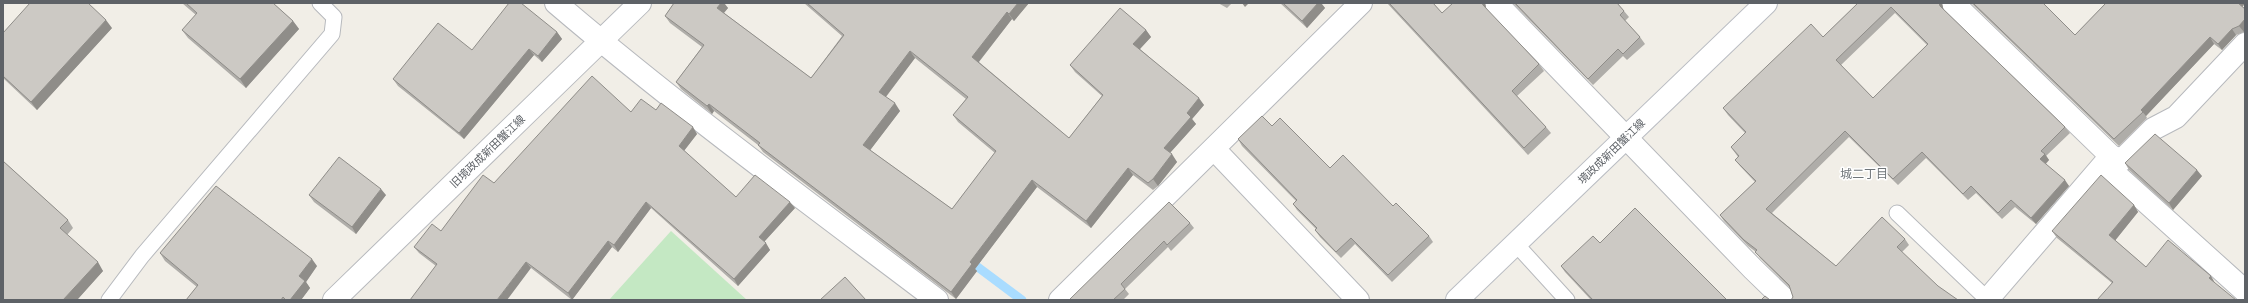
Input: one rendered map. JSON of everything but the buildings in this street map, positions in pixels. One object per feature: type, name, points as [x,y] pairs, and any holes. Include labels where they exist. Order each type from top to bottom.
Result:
[{"type":"street","points":[[556,3],[600,41],[734,147],[937,300]]},
{"type":"street","name":"旧境政成新田蟹江線","points":[[334,300],[640,3]]},
{"type":"street","points":[[1060,300],[1361,3]]},
{"type":"street","points":[[1496,3],[1753,269],[1785,300]]},
{"type":"street","name":"境政成新田蟹江線","points":[[1457,300],[1766,3]]},
{"type":"street","points":[[1953,3],[2107,160],[2245,291]]},
{"type":"street","points":[[1988,300],[2107,160],[2122,160],[2153,129],[2176,117],[2245,44]]},
{"type":"street","points":[[1214,149],[1358,300]]},
{"type":"lane","points":[[109,300],[142,256],[332,34],[334,17],[320,3]]},
{"type":"lane","points":[[1897,213],[1988,300]]},
{"type":"lane","points":[[1515,243],[1567,300]]},
{"type":"green space","points":[[671,231],[747,300],[609,300]]},
{"type":"waterway","points":[[967,259],[1022,300]]},
{"type":"district","name":"城二丁目","points":[[1864,173]]}]
